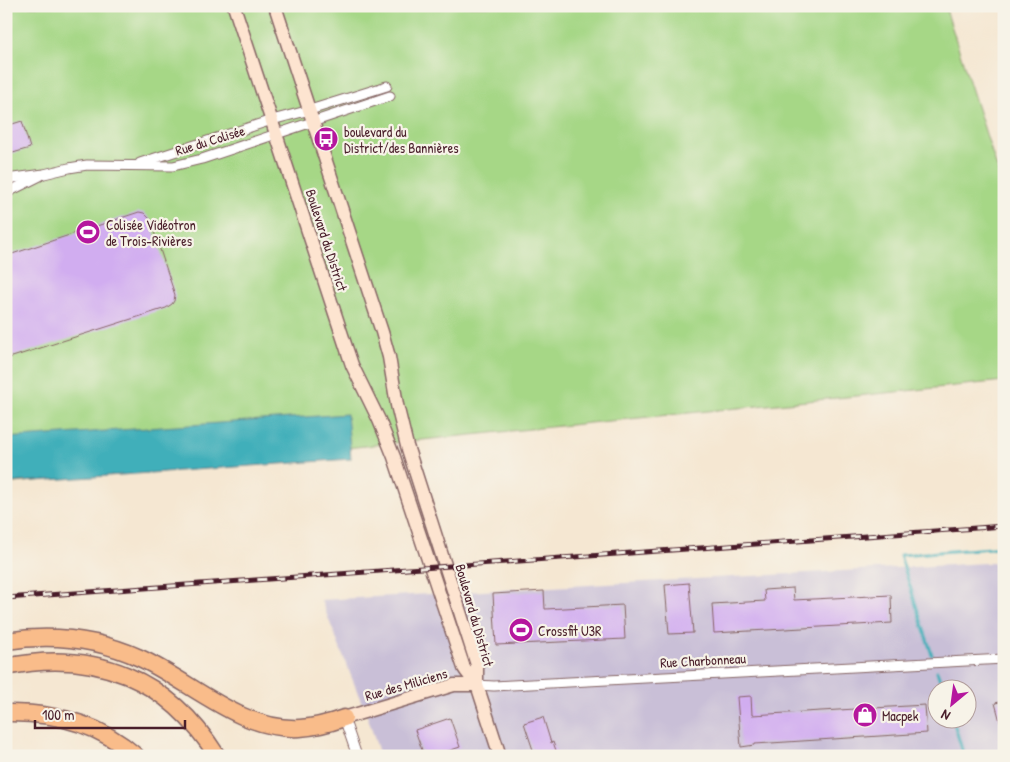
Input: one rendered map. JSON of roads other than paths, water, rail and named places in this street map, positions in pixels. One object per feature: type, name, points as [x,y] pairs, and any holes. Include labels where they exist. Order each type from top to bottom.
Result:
[{"type":"highway","points":[[6,641],[59,638],[114,648],[156,666],[235,713],[271,726],[307,728],[344,718]]},
{"type":"highway","points":[[6,667],[30,663],[68,662],[97,666],[126,675],[151,688],[174,705],[196,726],[218,756]]},
{"type":"highway","points":[[6,713],[47,715],[77,722],[110,737],[136,756]]},
{"type":"street","name":"Boulevard du District","points":[[234,6],[349,356],[394,457],[464,668],[477,685]]},
{"type":"street","name":"Boulevard du District","points":[[276,6],[386,345],[407,446],[477,665],[477,685]]},
{"type":"street","points":[[311,116],[387,86]]},
{"type":"street","points":[[311,116],[390,96]]},
{"type":"street","name":"Rue du Colisée","points":[[133,166],[272,120],[291,115],[311,116]]},
{"type":"street","name":"Rue du Colisée","points":[[6,179],[44,174],[87,165],[180,165],[293,129],[311,116]]},
{"type":"street","name":"Rue du Colisée","points":[[6,193],[44,174]]},
{"type":"street","name":"Rue Charbonneau","points":[[477,685],[494,686],[1004,659]]},
{"type":"street","name":"Rue des Miliciens","points":[[344,718],[454,685],[477,685]]},
{"type":"street","points":[[477,685],[500,756]]},
{"type":"street","points":[[344,718],[357,756]]},
{"type":"water","points":[[347,414],[351,459],[6,483],[6,438]]},
{"type":"waterway","points":[[932,655],[900,555],[1004,547]]},
{"type":"waterway","points":[[937,671],[940,680]]},
{"type":"waterway","points":[[956,730],[964,756]]},
{"type":"railway","points":[[6,598],[1004,526]]},
{"type":"place","name":"boulevard du District/des Bannières","points":[[326,139]]},
{"type":"place","name":"Colisée Vidéotron de Trois-Rivières","points":[[88,232]]},
{"type":"place","name":"Crossfit U3R","points":[[521,630]]},
{"type":"place","name":"Macpek","points":[[865,715]]}]
